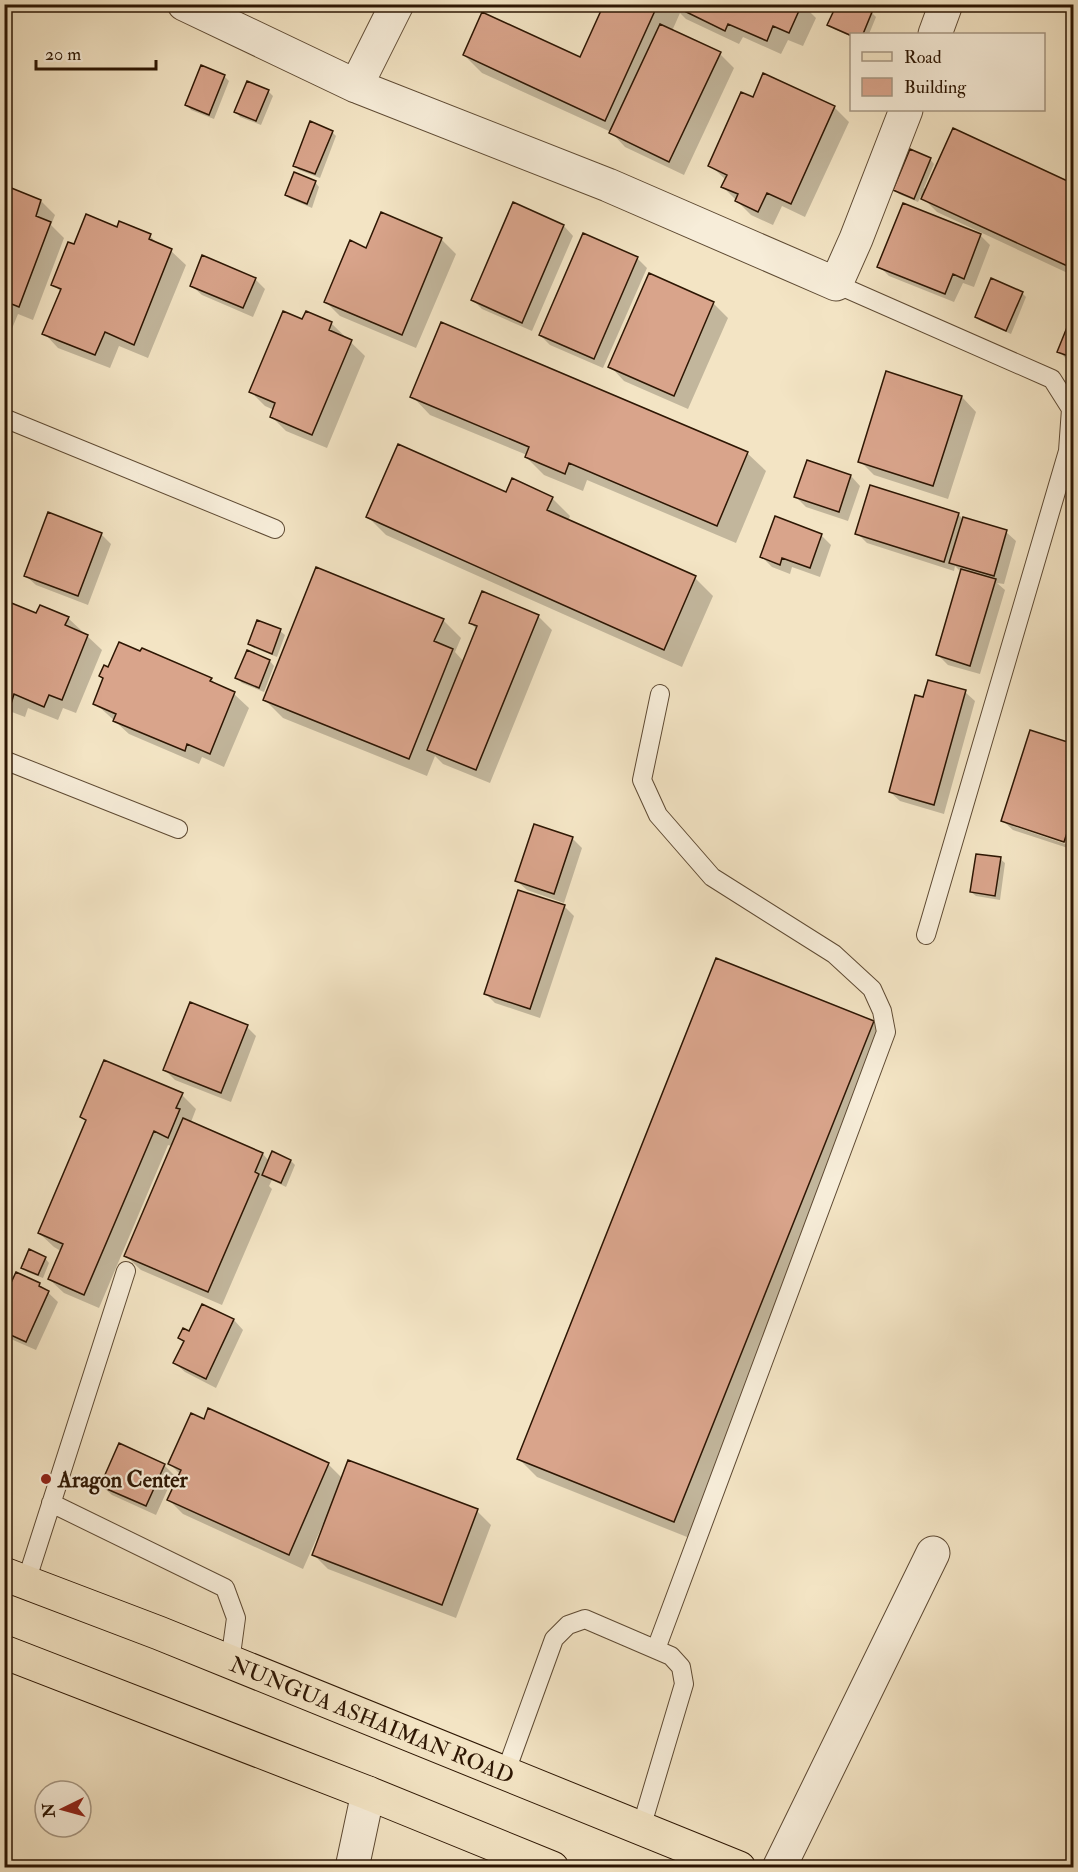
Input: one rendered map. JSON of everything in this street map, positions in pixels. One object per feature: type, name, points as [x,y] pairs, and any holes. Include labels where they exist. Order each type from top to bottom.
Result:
[{"type":"main road","name":"NUNGUA ASHAIMAN ROAD","points":[[15,1578],[230,1662],[739,1868]]},
{"type":"main road","points":[[4,1652],[368,1793],[552,1868]]},
{"type":"street","points":[[184,4],[356,86],[608,185],[836,284],[906,111]]},
{"type":"street","points":[[356,86],[397,4]]},
{"type":"street","points":[[935,33],[946,4]]},
{"type":"street","points":[[779,1868],[933,1553]]},
{"type":"street","points":[[352,1868],[368,1793]]},
{"type":"lane","points":[[836,284],[1052,379],[1071,409],[1068,451],[926,935]]},
{"type":"lane","points":[[4,418],[275,529]]},
{"type":"lane","points":[[656,1649],[886,1032],[882,1011],[872,989],[834,954],[712,877],[658,815],[642,780],[660,694]]},
{"type":"lane","points":[[4,760],[178,830]]},
{"type":"lane","points":[[15,1578],[51,1503],[126,1271]]},
{"type":"lane","points":[[51,1503],[225,1588],[236,1618],[230,1662]]},
{"type":"lane","points":[[505,1774],[554,1639],[568,1625],[585,1619],[671,1656],[681,1667],[684,1684],[641,1828]]},
{"type":"building","points":[[604,4],[658,4],[605,121],[463,55],[482,12],[580,57]]},
{"type":"building","points":[[670,4],[802,4],[789,33],[773,26],[767,41],[728,24],[725,31]]},
{"type":"building","points":[[837,4],[857,4],[872,12],[863,33],[850,33],[850,35],[827,25]]},
{"type":"building","points":[[660,24],[721,52],[669,162],[609,133]]},
{"type":"building","points":[[201,65],[225,75],[209,115],[185,105]]},
{"type":"building","points":[[763,73],[835,106],[791,204],[767,193],[758,212],[735,201],[738,194],[721,187],[727,175],[708,166],[741,92],[753,97]]},
{"type":"building","points":[[247,81],[269,90],[256,121],[234,112]]},
{"type":"building","points":[[310,121],[333,131],[315,174],[293,166]]},
{"type":"building","points":[[953,128],[1074,184],[1074,269],[921,199]]},
{"type":"building","points":[[910,149],[931,158],[914,199],[893,190]]},
{"type":"building","points":[[294,172],[316,181],[307,204],[285,195]]},
{"type":"building","points":[[4,185],[41,200],[36,216],[51,222],[19,307],[4,301]]},
{"type":"building","points":[[513,202],[564,225],[522,323],[471,300]]},
{"type":"building","points":[[903,203],[981,234],[964,279],[953,274],[945,294],[877,267]]},
{"type":"building","points":[[381,212],[442,238],[402,335],[324,302],[350,240],[366,248]]},
{"type":"building","points":[[86,214],[117,227],[119,221],[151,234],[149,239],[172,249],[134,345],[105,332],[95,355],[42,334],[61,289],[51,285],[68,242],[74,244]]},
{"type":"building","points":[[583,233],[638,257],[594,359],[539,335]]},
{"type":"building","points":[[202,255],[256,278],[243,308],[190,286]]},
{"type":"building","points":[[649,273],[714,302],[674,396],[608,367]]},
{"type":"building","points":[[991,278],[1023,292],[1006,331],[975,317]]},
{"type":"building","points":[[1074,310],[1074,358],[1057,352]]},
{"type":"building","points":[[283,311],[302,319],[306,311],[332,322],[329,330],[352,340],[312,435],[270,417],[275,403],[249,392]]},
{"type":"building","points":[[441,322],[748,452],[717,526],[569,463],[565,474],[525,457],[529,447],[410,397]]},
{"type":"building","points":[[886,371],[962,396],[933,486],[858,462]]},
{"type":"building","points":[[398,444],[506,492],[512,478],[553,497],[547,510],[696,576],[664,650],[366,517]]},
{"type":"building","points":[[807,460],[851,475],[839,512],[794,497]]},
{"type":"building","points":[[870,485],[959,513],[944,562],[855,534]]},
{"type":"building","points":[[48,512],[102,533],[78,596],[24,576]]},
{"type":"building","points":[[775,516],[822,534],[810,568],[782,558],[780,565],[760,557]]},
{"type":"building","points":[[963,517],[1007,530],[994,576],[949,563]]},
{"type":"building","points":[[316,567],[444,619],[434,641],[453,649],[409,759],[263,700]]},
{"type":"building","points":[[961,569],[996,579],[970,666],[936,655]]},
{"type":"building","points":[[482,591],[539,615],[476,770],[427,750],[477,626],[469,623]]},
{"type":"building","points":[[4,600],[36,613],[40,605],[69,617],[65,625],[88,635],[62,700],[49,695],[44,707],[14,694],[11,704],[4,701]]},
{"type":"building","points":[[257,620],[281,629],[272,654],[248,644]]},
{"type":"building","points":[[119,642],[140,651],[142,648],[212,678],[210,681],[235,692],[210,754],[187,744],[185,751],[113,721],[116,714],[93,704],[103,678],[99,676],[104,665],[108,667]]},
{"type":"building","points":[[247,650],[270,660],[259,688],[235,678]]},
{"type":"building","points":[[928,680],[966,690],[934,805],[889,792],[915,695],[923,697]]},
{"type":"building","points":[[1030,730],[1074,744],[1074,812],[1064,842],[1001,821]]},
{"type":"building","points":[[534,824],[573,837],[554,894],[515,881]]},
{"type":"building","points":[[976,854],[1001,857],[995,896],[970,892]]},
{"type":"building","points":[[518,890],[565,905],[530,1009],[484,994]]},
{"type":"building","points":[[716,958],[874,1021],[674,1522],[517,1459]]},
{"type":"building","points":[[190,1002],[248,1025],[221,1093],[163,1070]]},
{"type":"building","points":[[104,1060],[183,1093],[176,1108],[180,1109],[168,1138],[154,1131],[84,1295],[48,1279],[63,1244],[38,1233],[86,1120],[80,1117]]},
{"type":"building","points":[[183,1118],[263,1153],[255,1172],[259,1174],[208,1292],[124,1256]]},
{"type":"building","points":[[272,1151],[291,1160],[281,1183],[262,1175]]},
{"type":"building","points":[[29,1249],[46,1257],[38,1275],[21,1268]]},
{"type":"building","points":[[16,1272],[40,1283],[39,1286],[49,1291],[26,1342],[4,1332],[4,1298]]},
{"type":"building","points":[[202,1304],[234,1319],[206,1379],[173,1363],[184,1341],[178,1338],[183,1328],[189,1331]]},
{"type":"building","points":[[208,1408],[329,1463],[289,1555],[167,1500],[181,1470],[168,1464],[191,1413],[204,1419]]},
{"type":"building","points":[[119,1443],[165,1464],[146,1506],[100,1486]]},
{"type":"building","points":[[348,1460],[478,1509],[442,1605],[312,1555]]},
{"type":"place","name":"Aragon Center","points":[[46,1479]]}]
